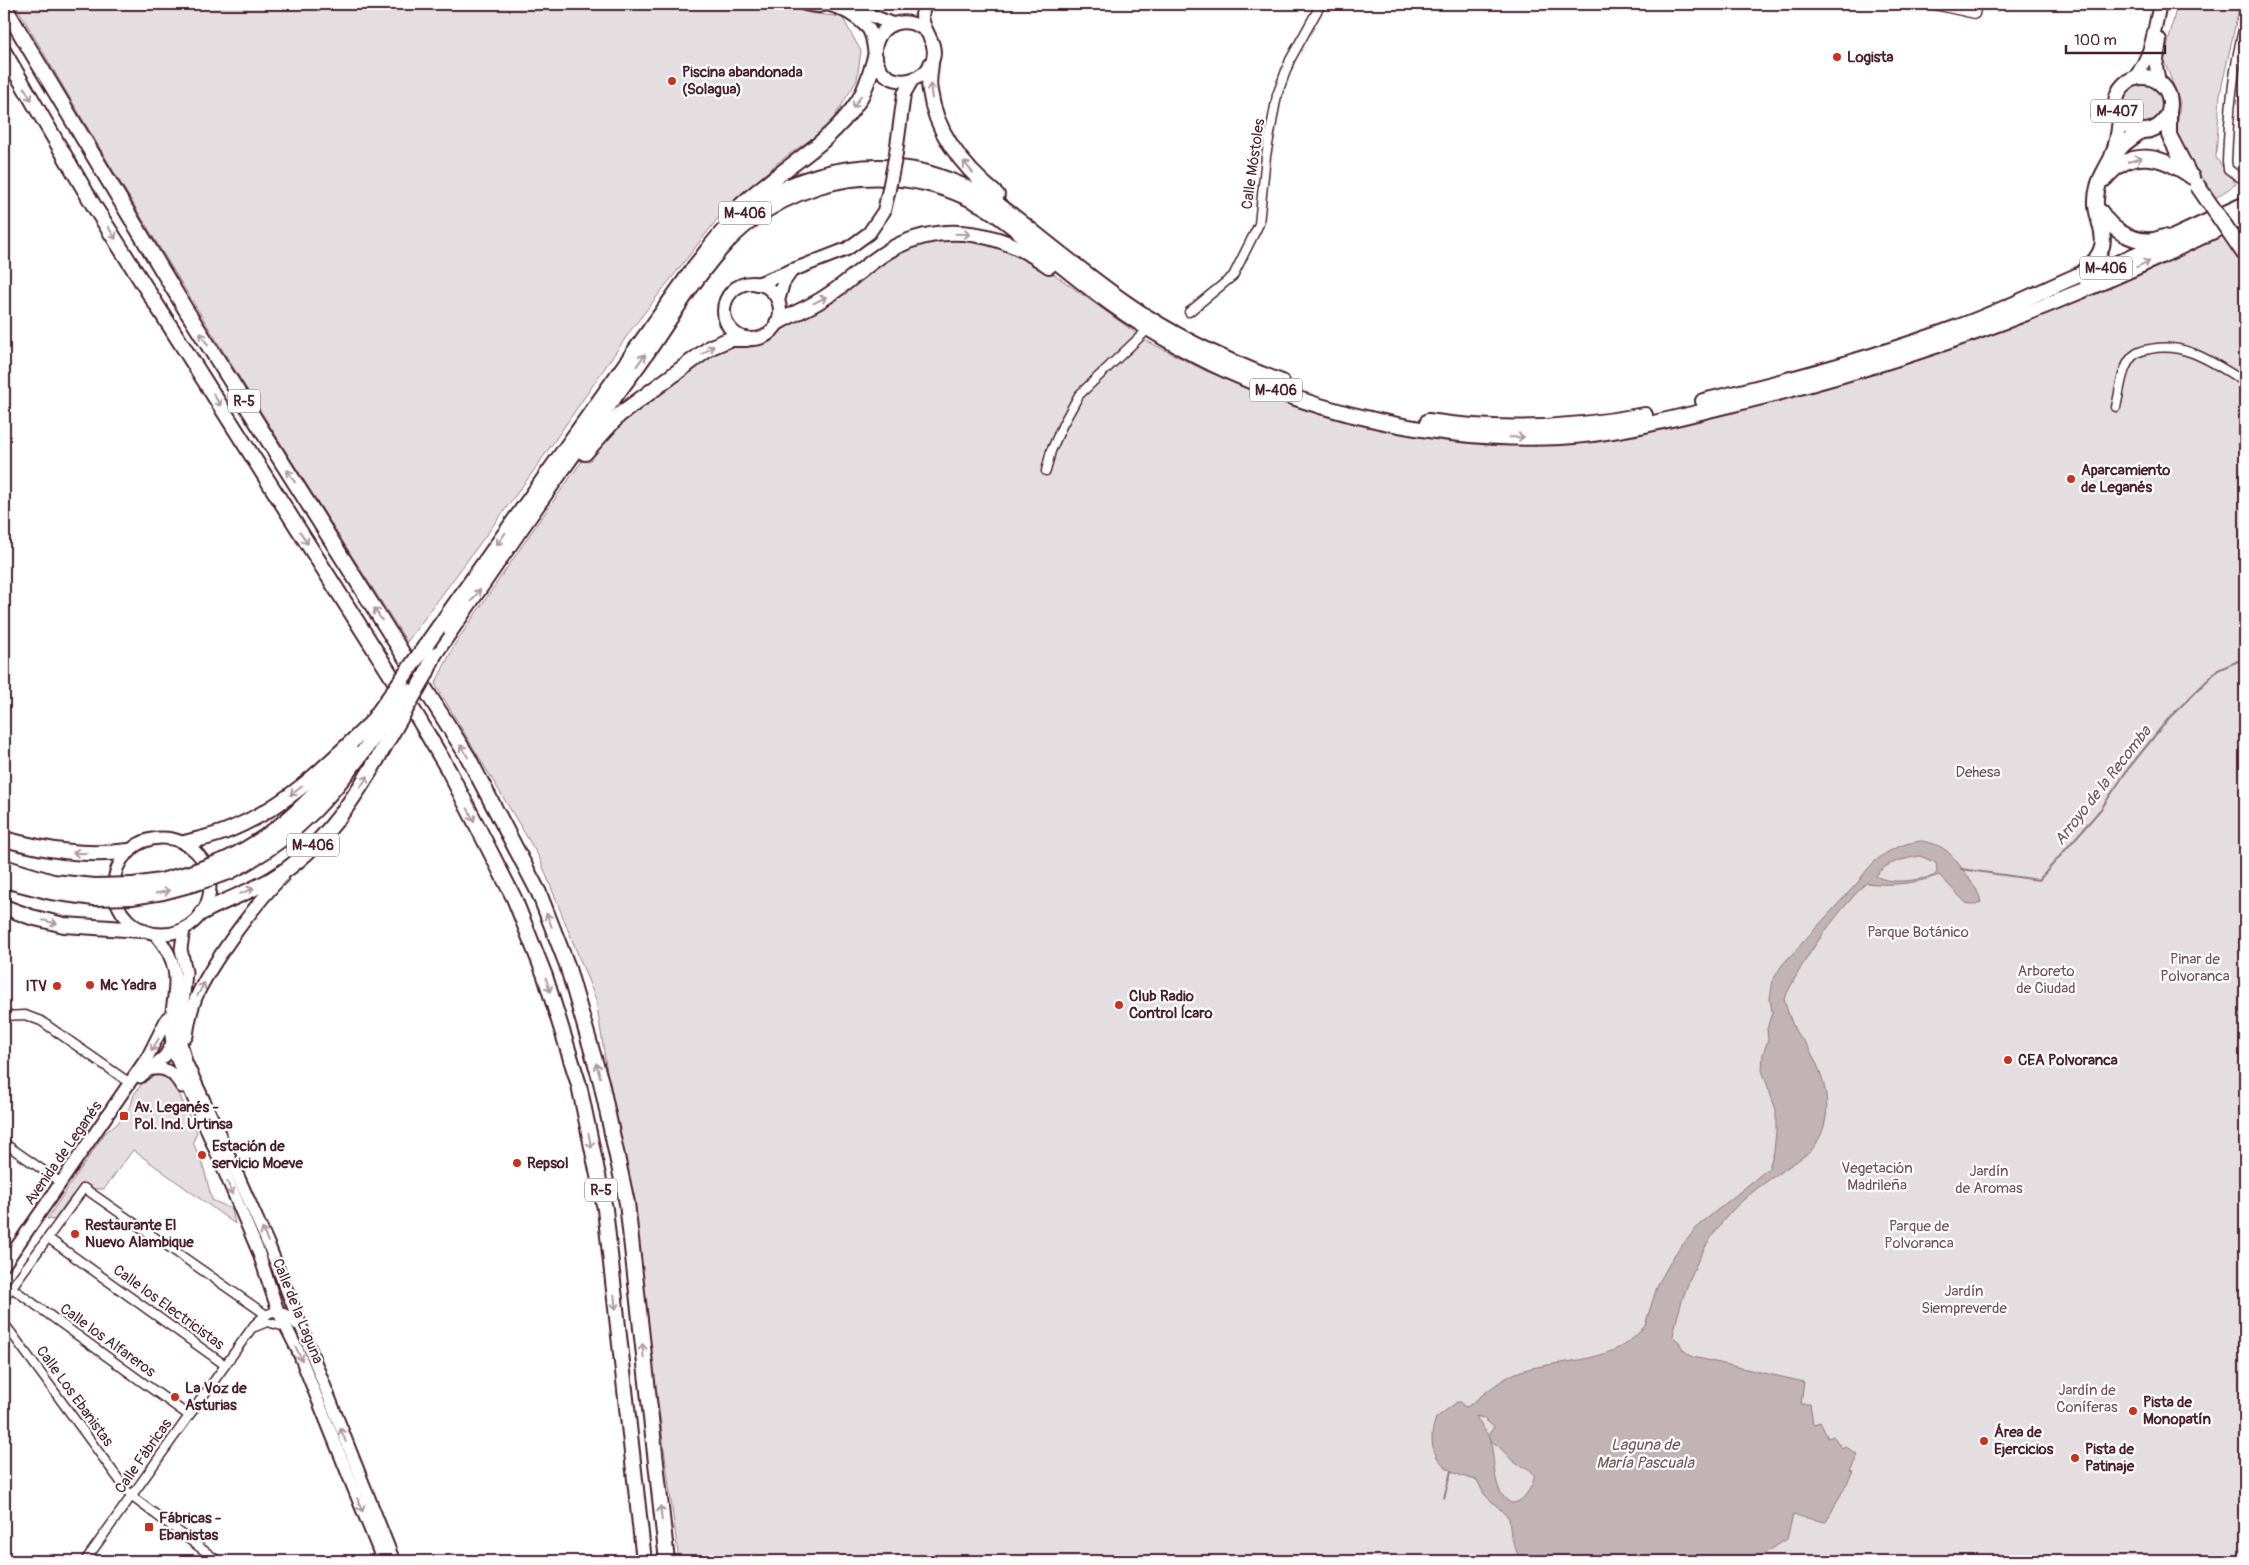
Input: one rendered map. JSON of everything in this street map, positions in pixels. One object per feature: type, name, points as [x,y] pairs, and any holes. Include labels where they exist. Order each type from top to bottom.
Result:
[{"type":"highway","name":"R-5","points":[[4,6],[186,310],[468,757],[539,893],[567,965],[601,1082],[627,1203],[666,1561]]},
{"type":"highway","name":"R-5","points":[[4,52],[94,206],[418,718],[449,772],[517,907],[545,976],[579,1085],[605,1209],[644,1561]]},
{"type":"highway","points":[[529,499],[545,471],[672,285],[714,233],[748,198],[820,145],[850,112],[860,99],[868,82],[875,54]]},
{"type":"highway","name":"M-406","points":[[931,64],[929,89],[936,117],[943,133],[955,151],[982,183],[1053,240],[1068,258]]},
{"type":"highway","name":"M-407","points":[[2180,158],[2158,137],[2126,125],[2120,118],[2116,103],[2121,88],[2134,79],[2151,78],[2159,82],[2169,96],[2169,135],[2180,158],[2245,254]]},
{"type":"highway","name":"M-407","points":[[2144,131],[2160,125],[2169,113]]},
{"type":"highway","name":"M-406","points":[[1964,324],[2081,274],[2094,263],[2102,248],[2097,188],[2118,138],[2120,118]]},
{"type":"highway","name":"M-406","points":[[2111,158],[2124,144],[2144,131]]},
{"type":"highway","points":[[2097,188],[2119,165],[2132,159],[2147,157],[2162,159],[2174,164],[2194,181]]},
{"type":"highway","name":"M-406","points":[[203,912],[227,899],[266,883],[303,856],[347,808],[369,775],[379,731],[443,631],[529,499],[695,266],[726,228],[758,203],[796,183],[834,172],[872,167],[907,169],[940,177],[991,199],[1127,304],[1211,353],[1308,393],[1368,410],[1443,423],[1503,426],[1564,426],[1621,419],[1773,384],[1893,349],[2064,288],[2245,203]]},
{"type":"highway","name":"M-406","points":[[4,880],[51,892],[163,892],[191,878],[227,866],[266,837],[315,796],[354,750],[379,731],[434,655],[443,631],[503,558],[613,398],[726,243],[768,208],[792,196],[834,182],[878,178],[905,179],[935,186],[963,196],[986,208],[1009,224],[1091,289],[1148,328],[1197,356],[1246,379]]},
{"type":"highway","name":"M-406","points":[[2097,205],[2114,229],[2134,238],[2147,240],[2160,238],[2190,224],[2245,203]]},
{"type":"highway","name":"M-406","points":[[777,323],[827,297],[861,269],[896,247],[930,235],[963,233],[992,237],[1016,246],[1038,258],[1143,334],[1195,359],[1306,401],[1376,420],[1444,433],[1502,437],[1563,437],[1614,430],[1777,393],[1894,360],[2068,297],[2168,253],[2245,216]]},
{"type":"highway","name":"M-406","points":[[2168,253],[2190,247],[2245,221]]},
{"type":"highway","points":[[503,558],[527,530],[561,482],[595,440],[619,416],[711,347],[730,339],[747,339]]},
{"type":"highway","name":"M-406","points":[[185,843],[229,831],[282,802],[379,731]]},
{"type":"highway","points":[[4,839],[68,853],[106,854],[129,851]]},
{"type":"highway","name":"M-406","points":[[4,867],[94,892]]},
{"type":"highway","points":[[4,907],[31,917],[64,925],[141,930]]},
{"type":"highway","points":[[517,907],[522,939],[531,962]]},
{"type":"highway","points":[[623,1436],[626,1462],[636,1484]]},
{"type":"main road","points":[[805,4],[819,6],[828,4],[842,8],[868,28],[881,70],[897,93],[900,114]]},
{"type":"main road","points":[[858,4],[870,15],[892,24]]},
{"type":"main road","points":[[757,284],[766,287],[774,293],[778,301],[780,316],[777,323],[765,336],[747,339],[732,331],[727,324],[724,306],[733,291],[740,286],[757,284],[793,268],[847,249],[868,233],[884,211],[896,153],[904,94],[912,80],[926,71],[931,64],[934,47],[922,16],[925,4]]},
{"type":"main road","points":[[2134,79],[2145,64],[2150,50],[2160,4]]},
{"type":"main road","points":[[2159,82],[2156,66],[2169,4]]},
{"type":"main road","points":[[875,54],[880,34],[892,24],[900,22],[915,23],[927,32]]},
{"type":"main road","points":[[886,75],[894,79],[912,80]]},
{"type":"main road","points":[[778,301],[783,283],[793,268]]},
{"type":"street","name":"Calle Móstoles","points":[[1189,312],[1233,276],[1259,224],[1266,156],[1278,95],[1290,60],[1321,4]]},
{"type":"street","points":[[1930,4],[1974,14],[1977,4]]},
{"type":"street","points":[[2245,21],[2230,100],[2227,161],[2228,169],[2239,177],[2245,176]]},
{"type":"street","points":[[1046,471],[1063,424],[1079,395],[1143,334]]},
{"type":"street","points":[[2116,407],[2126,367],[2132,357],[2147,349],[2166,347],[2189,350],[2242,377],[2245,382]]},
{"type":"street","points":[[154,838],[167,838],[185,843],[197,852],[206,866],[210,881],[209,897],[203,912],[184,929],[170,934],[156,934],[141,930],[126,918],[117,903],[114,884],[118,866],[129,851],[140,843],[154,838]]},
{"type":"street","points":[[198,1086],[190,1062],[187,1040],[192,1010],[198,992],[233,939],[268,893],[303,856]]},
{"type":"street","points":[[184,929],[181,939],[186,972],[180,1039],[186,1062],[198,1086]]},
{"type":"street","points":[[156,934],[166,945],[173,958],[175,983]]},
{"type":"street","name":"Calle de la Laguna","points":[[175,983],[170,1028],[172,1046],[198,1113],[258,1251],[278,1311],[298,1350],[383,1561]]},
{"type":"street","name":"Avenida de Leganés","points":[[4,1265],[130,1084],[162,1031],[175,983]]},
{"type":"street","points":[[172,1046],[184,992]]},
{"type":"street","points":[[4,1016],[25,1015],[41,1021],[130,1084]]},
{"type":"street","name":"Avenida de Leganés","points":[[130,1084],[165,1056],[172,1046]]},
{"type":"street","points":[[145,1071],[156,1068],[170,1071],[176,1076],[198,1113]]},
{"type":"street","name":"Calle de la Laguna","points":[[198,1086],[270,1248],[394,1561]]},
{"type":"street","points":[[4,1143],[60,1182]]},
{"type":"street","points":[[4,1298],[84,1188],[264,1314],[278,1311],[286,1313],[291,1317],[304,1337]]},
{"type":"street","name":"Calle los Electricistas","points":[[48,1238],[225,1364]]},
{"type":"street","name":"Calle los Alfareros","points":[[12,1288],[188,1415]]},
{"type":"street","name":"Calle Fábricas","points":[[85,1561],[188,1415],[264,1314]]},
{"type":"street","name":"Calle Los Ebanistas","points":[[4,1322],[131,1496],[218,1561]]},
{"type":"street","points":[[251,1329],[267,1322],[285,1327]]},
{"type":"green space","points":[[15,4],[786,4],[809,13],[842,17],[861,51],[857,80],[829,126],[776,164],[719,217],[631,330],[535,469],[407,642],[207,325]]},
{"type":"green space","points":[[2177,4],[2240,4],[2220,94],[2216,158],[2236,184],[2215,198],[2176,138],[2180,102],[2164,61]]},
{"type":"green space","points":[[2143,82],[2155,86],[2161,92],[2165,104],[2161,116],[2155,122],[2143,126],[2131,122],[2125,116],[2121,104],[2125,92],[2131,86]]},
{"type":"green space","points":[[2245,226],[2245,1561],[679,1561],[660,1418],[596,1000],[539,857],[435,684],[455,644],[537,524],[587,454],[617,422],[710,351],[733,343],[751,347],[770,341],[793,316],[887,256],[913,243],[958,236],[993,241],[1044,267],[1147,341],[1206,371],[1293,404],[1382,430],[1495,443],[1662,428],[1757,404],[2024,322],[2135,277]]},
{"type":"green space","points":[[159,1072],[171,1077],[197,1132],[193,1142],[204,1169],[212,1200],[232,1209],[235,1224],[133,1150],[104,1189],[78,1192],[69,1199],[54,1220],[47,1219],[105,1133],[117,1124],[131,1105],[134,1094],[148,1076]]},
{"type":"water","name":"Laguna de María Pascuala","points":[[1928,842],[1938,845],[1947,851],[1972,883],[1981,902],[1976,905],[1966,903],[1939,875],[1903,884],[1866,883],[1820,938],[1784,999],[1794,1028],[1813,1057],[1824,1084],[1827,1112],[1824,1126],[1819,1139],[1810,1152],[1750,1194],[1717,1230],[1706,1246],[1689,1281],[1673,1336],[1683,1350],[1693,1357],[1804,1382],[1801,1404],[1810,1404],[1813,1424],[1820,1422],[1828,1438],[1833,1436],[1842,1448],[1845,1446],[1858,1455],[1850,1471],[1853,1472],[1826,1522],[1793,1515],[1787,1539],[1753,1561],[1520,1561],[1511,1536],[1509,1518],[1484,1494],[1477,1480],[1454,1473],[1439,1460],[1432,1442],[1436,1418],[1457,1402],[1461,1402],[1463,1406],[1467,1407],[1499,1382],[1513,1374],[1537,1367],[1605,1354],[1633,1338],[1645,1325],[1658,1284],[1675,1254],[1699,1225],[1769,1168],[1774,1151],[1776,1110],[1762,1070],[1763,1054],[1768,1040],[1767,1029],[1772,1012],[1770,999],[1773,980],[1782,965],[1859,881],[1871,865],[1894,849],[1911,843]],"holes":[[[1920,856],[1936,863],[1937,872],[1934,876],[1896,881],[1876,876],[1889,864]],[[1476,1416],[1483,1418],[1494,1427],[1489,1434],[1492,1442],[1515,1463],[1528,1468],[1534,1475],[1531,1487],[1524,1497],[1518,1501],[1511,1503],[1500,1491],[1495,1475],[1490,1440]]]},
{"type":"waterway","name":"Arroyo de la Recomba","points":[[1961,869],[2039,880],[2101,809],[2128,769],[2169,718],[2218,670],[2245,658]]},
{"type":"waterway","points":[[1444,1498],[1451,1471]]},
{"type":"place","name":"Logista","points":[[1837,57]]},
{"type":"place","name":"Piscina abandonada (Solagua)","points":[[672,81]]},
{"type":"place","name":"Aparcamiento de Leganés","points":[[2071,479]]},
{"type":"place","name":"Mc Yadra","points":[[90,985]]},
{"type":"place","name":"ITV","points":[[57,986]]},
{"type":"place","name":"Club Radio Control Ícaro","points":[[1119,1005]]},
{"type":"place","name":"CEA Polvoranca","points":[[2008,1060]]},
{"type":"place","name":"Av. Leganés - Pol. Ind. Urtinsa","points":[[124,1116]]},
{"type":"place","name":"Estación de servicio Moeve","points":[[202,1155]]},
{"type":"place","name":"Repsol","points":[[517,1163]]},
{"type":"place","name":"Restaurante El Nuevo Alambique","points":[[75,1234]]},
{"type":"place","name":"La Voz de Asturias","points":[[175,1397]]},
{"type":"place","name":"Pista de Monopatín","points":[[2133,1411]]},
{"type":"place","name":"Área de Ejercicios","points":[[1984,1441]]},
{"type":"place","name":"Pista de Patinaje","points":[[2075,1458]]},
{"type":"place","name":"Fábricas - Ebanistas","points":[[149,1527]]},
{"type":"park label","name":"Dehesa","points":[[1978,772]]},
{"type":"park label","name":"Parque Botánico","points":[[1918,932]]},
{"type":"park label","name":"Pinar de Polvoranca","points":[[2195,968]]},
{"type":"park label","name":"Arboreto de Ciudad","points":[[2046,980]]},
{"type":"park label","name":"Vegetación Madrileña","points":[[1877,1176]]},
{"type":"park label","name":"Jardín de Aromas","points":[[1989,1180]]},
{"type":"park label","name":"Parque de Polvoranca","points":[[1919,1234]]},
{"type":"park label","name":"Jardín Siempreverde","points":[[1964,1300]]},
{"type":"park label","name":"Jardín de Coníferas","points":[[2087,1398]]}]
